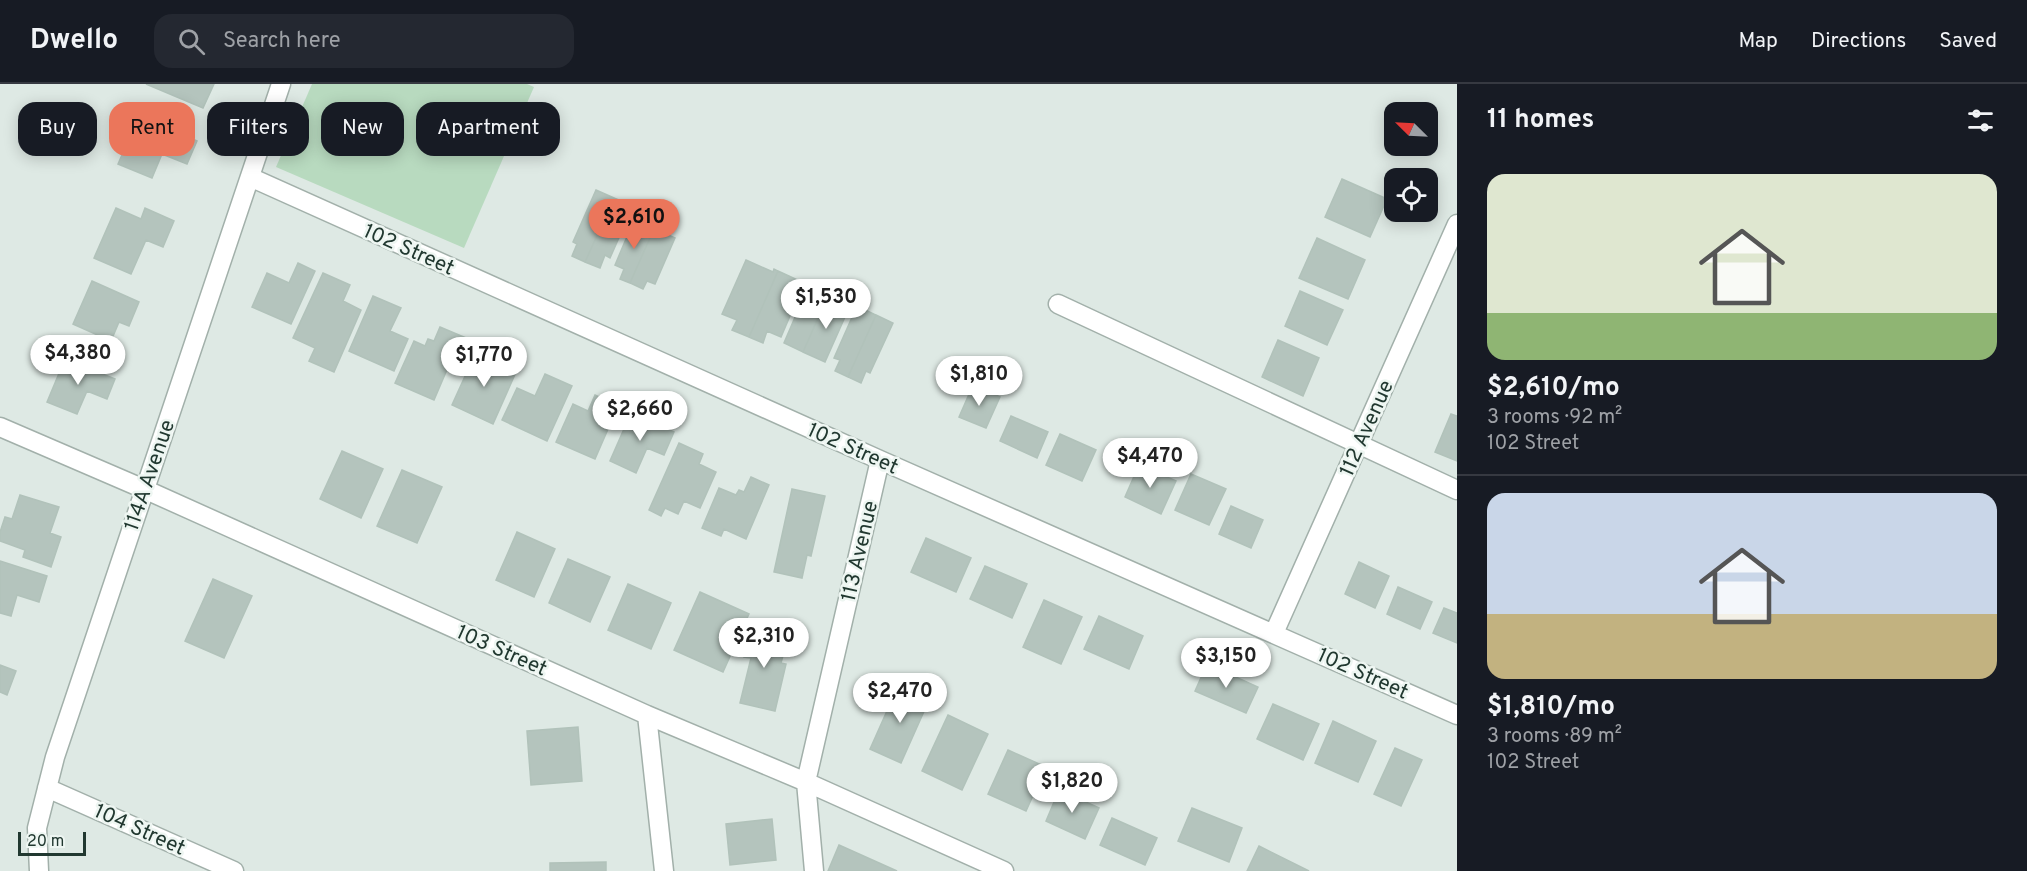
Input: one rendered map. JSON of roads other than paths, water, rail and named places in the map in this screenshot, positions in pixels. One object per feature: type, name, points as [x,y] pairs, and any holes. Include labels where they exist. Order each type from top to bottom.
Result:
[{"type":"street","name":"114A Avenue","points":[[39,871],[38,828],[55,757],[281,84]]},
{"type":"street","name":"102 Street","points":[[250,177],[880,460],[1457,715]]},
{"type":"street","name":"112 Avenue","points":[[1274,633],[1457,224]]},
{"type":"street","points":[[1058,304],[1457,490]]},
{"type":"street","name":"103 Street","points":[[0,427],[144,489],[647,716],[806,782],[975,865],[1004,871]]},
{"type":"street","name":"113 Avenue","points":[[814,871],[806,782],[880,460]]},
{"type":"street","points":[[647,716],[664,871]]},
{"type":"street","name":"104 Street","points":[[47,788],[234,871]]}]
